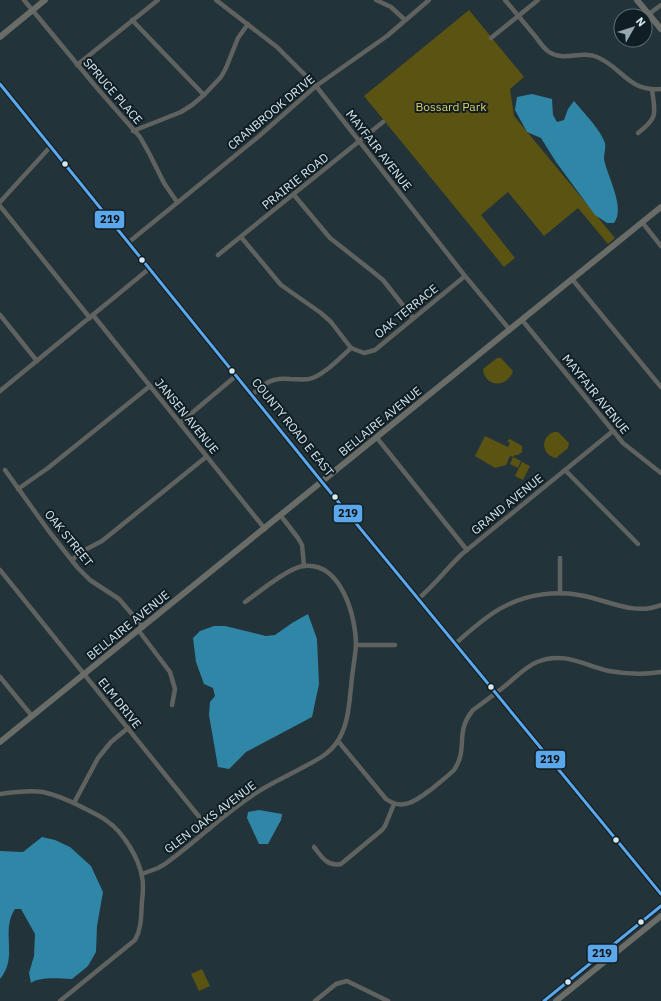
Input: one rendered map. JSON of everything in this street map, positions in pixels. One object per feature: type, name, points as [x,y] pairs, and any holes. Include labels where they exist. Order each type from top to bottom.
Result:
[{"type":"main road","points":[[0,37],[45,0]]},
{"type":"main road","points":[[637,0],[644,8]]},
{"type":"main road","points":[[653,19],[661,29]]},
{"type":"main road","name":"COUNTY ROAD E EAST","points":[[0,84],[52,146],[322,482],[661,894]]},
{"type":"main road","name":"BELLAIRE AVENUE","points":[[0,742],[661,207]]},
{"type":"main road","points":[[544,1001],[661,906]]},
{"type":"main road","points":[[556,1001],[661,916]]},
{"type":"street","name":"SPRUCE PLACE","points":[[24,0],[143,143],[164,183],[177,202]]},
{"type":"street","points":[[77,65],[158,0]]},
{"type":"street","name":"MAYFAIR AVENUE","points":[[216,0],[277,47],[316,86],[465,276],[510,330]]},
{"type":"street","points":[[376,0],[391,7],[405,20]]},
{"type":"street","name":"CRANBROOK DRIVE","points":[[129,242],[258,137],[316,86],[343,65],[372,46],[429,0]]},
{"type":"street","points":[[505,0],[542,45],[550,52],[562,57],[584,54],[596,57],[604,61],[636,85],[652,90],[661,89]]},
{"type":"street","points":[[491,38],[538,0]]},
{"type":"street","points":[[132,20],[204,95]]},
{"type":"street","points":[[133,131],[181,112],[204,95],[221,77],[238,38],[248,24]]},
{"type":"street","points":[[638,133],[650,124],[654,117],[652,90]]},
{"type":"street","name":"PRAIRIE ROAD","points":[[218,255],[383,122]]},
{"type":"street","points":[[0,202],[52,146]]},
{"type":"street","points":[[294,195],[330,238],[383,280],[414,318]]},
{"type":"street","name":"JANSEN AVENUE","points":[[0,206],[150,386],[265,528]]},
{"type":"street","points":[[642,222],[661,246]]},
{"type":"street","points":[[241,237],[281,285],[321,313],[331,322],[351,348],[315,377],[302,380],[284,378],[274,379],[265,384],[252,395]]},
{"type":"street","points":[[0,391],[150,268]]},
{"type":"street","name":"OAK TERRACE","points":[[351,348],[364,353],[375,350],[465,276]]},
{"type":"street","points":[[572,279],[661,387]]},
{"type":"street","points":[[0,315],[37,361]]},
{"type":"street","name":"MAYFAIR AVENUE","points":[[522,320],[613,431],[632,450],[661,473]]},
{"type":"street","points":[[180,423],[237,376]]},
{"type":"street","points":[[18,489],[48,468],[150,386]]},
{"type":"street","name":"GRAND AVENUE","points":[[418,599],[432,586],[454,561],[613,431]]},
{"type":"street","points":[[376,438],[467,550]]},
{"type":"street","points":[[72,560],[81,552],[102,541],[206,457]]},
{"type":"street","name":"OAK STREET","points":[[4,470],[48,530],[83,573],[90,580],[119,599],[141,629],[170,672],[175,689],[172,706]]},
{"type":"street","points":[[565,470],[638,544]]},
{"type":"street","points":[[245,602],[293,569],[304,566],[302,545],[280,516]]},
{"type":"street","points":[[560,558],[560,593]]},
{"type":"street","name":"GLEN OAKS AVENUE","points":[[142,874],[165,864],[253,795],[323,757],[338,741],[348,715],[356,645],[352,621],[349,608],[337,581],[328,572],[322,569],[304,566]]},
{"type":"street","name":"ELM DRIVE","points":[[0,570],[209,829]]},
{"type":"street","points":[[455,644],[484,620],[509,604],[538,595],[560,593],[584,595],[632,609],[650,609],[661,605]]},
{"type":"street","points":[[356,645],[395,645]]},
{"type":"street","points":[[338,741],[382,796],[394,804],[406,804],[418,800],[454,770],[462,753],[462,736],[465,722],[473,710],[496,694],[531,665],[552,658],[569,658],[618,672],[636,674],[661,672]]},
{"type":"street","points":[[0,677],[32,716]]},
{"type":"street","points":[[74,803],[98,758],[112,742],[128,728]]},
{"type":"street","points":[[0,794],[21,791],[42,792],[74,803],[106,820],[119,832],[134,856],[142,874],[144,886],[140,925],[138,935],[135,940],[60,1001]]},
{"type":"street","points":[[314,847],[328,863],[340,864],[382,830],[394,804]]},
{"type":"street","points":[[315,1001],[336,984],[347,981],[388,1001]]},
{"type":"green space","name":"Bossard Park","points":[[469,10],[524,77],[510,89],[514,116],[615,238],[608,244],[578,208],[544,236],[508,192],[481,215],[515,258],[504,267],[364,96]]},
{"type":"green space","points":[[497,358],[501,358],[513,371],[506,381],[496,384],[488,380],[483,369]]},
{"type":"green space","points":[[558,432],[569,443],[568,448],[556,458],[547,453],[544,446],[546,438],[549,434]]},
{"type":"green space","points":[[485,436],[508,447],[510,443],[507,441],[510,439],[522,446],[522,452],[513,457],[510,456],[506,465],[495,468],[475,456]]},
{"type":"green space","points":[[513,457],[521,461],[518,468],[510,464]]},
{"type":"green space","points":[[522,462],[530,466],[523,480],[515,476]]},
{"type":"green space","points":[[202,969],[210,986],[199,991],[191,974]]},
{"type":"water","points":[[532,94],[552,99],[553,115],[557,122],[564,120],[568,109],[574,101],[600,132],[605,143],[604,159],[617,201],[617,217],[614,223],[607,223],[595,215],[556,162],[541,138],[527,132],[515,110],[517,97]]},
{"type":"water","points":[[308,614],[317,639],[319,684],[312,717],[246,752],[229,769],[218,767],[209,715],[210,702],[215,696],[213,688],[204,684],[196,662],[193,638],[200,631],[214,626],[225,626],[266,636],[275,635]]},
{"type":"water","points":[[259,810],[282,814],[281,820],[268,844],[259,844],[247,818],[248,812]]},
{"type":"water","points":[[42,837],[55,840],[70,847],[91,866],[103,892],[97,926],[96,952],[88,966],[72,979],[40,979],[31,983],[29,973],[34,956],[35,934],[21,909],[15,909],[9,926],[8,962],[0,979],[0,851],[23,852]]},
{"type":"transit line","name":"219","points":[[0,84],[322,482],[661,894]]},
{"type":"transit line","name":"219","points":[[544,1001],[661,906]]}]
